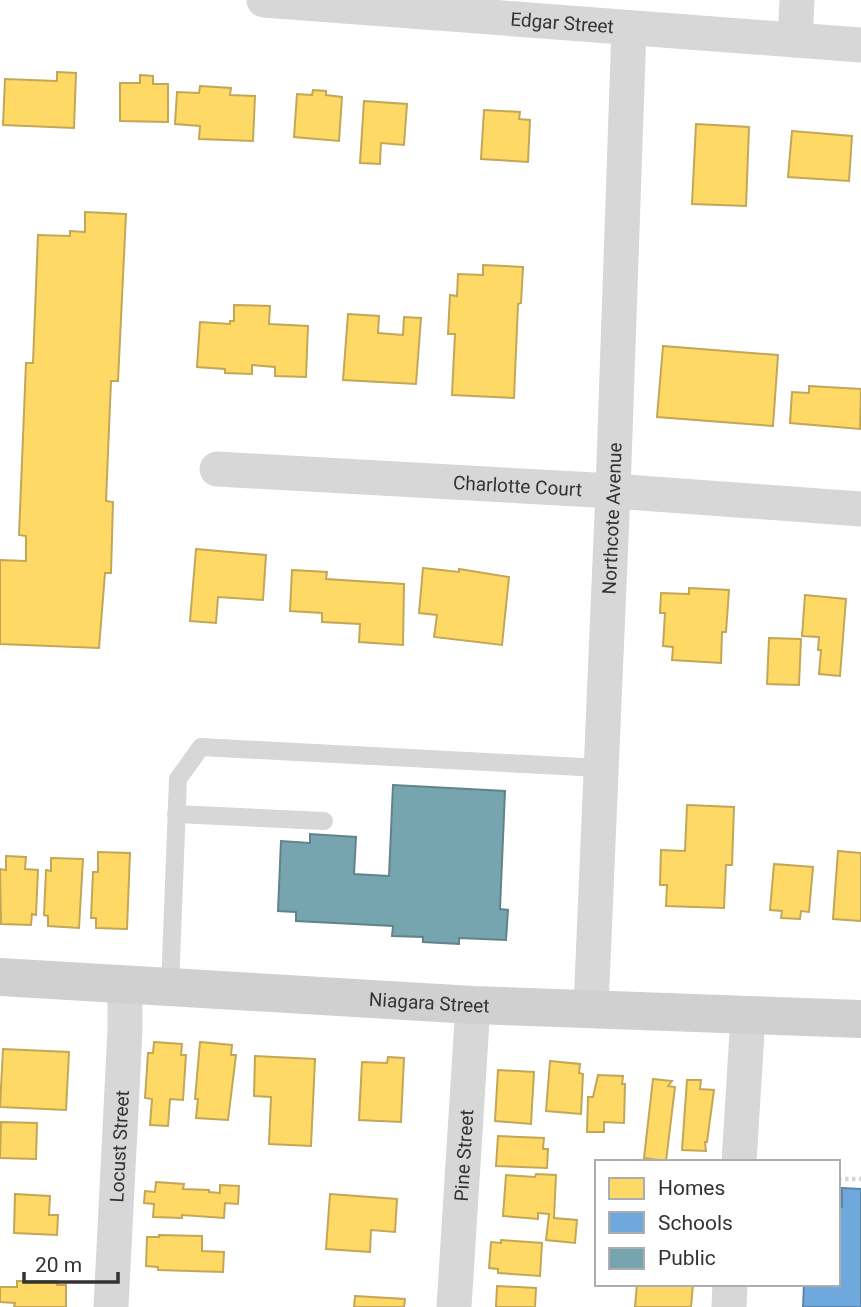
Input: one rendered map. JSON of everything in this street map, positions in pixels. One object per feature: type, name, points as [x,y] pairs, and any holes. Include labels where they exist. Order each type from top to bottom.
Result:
[{"type":"main road","name":"Niagara Street","points":[[0,977],[473,1005],[861,1019]]},
{"type":"street","name":"Edgar Street","points":[[264,0],[379,4],[628,28],[861,44]]},
{"type":"street","points":[[795,40],[797,0]]},
{"type":"street","name":"Northcote Avenue","points":[[591,1008],[613,491],[628,28]]},
{"type":"street","name":"Charlotte Court","points":[[217,469],[613,491],[861,509]]},
{"type":"street","name":"Locust Street","points":[[111,1307],[125,984]]},
{"type":"street","name":"Pine Street","points":[[454,1307],[473,1005]]},
{"type":"street","points":[[739,1160],[748,1016]]},
{"type":"street","points":[[729,1307],[730,1286]]},
{"type":"lane","points":[[170,987],[178,779],[201,747],[601,768]]},
{"type":"lane","points":[[176,814],[324,821]]},
{"type":"path","points":[[840,1179],[861,1179]]},
{"type":"building: Homes","points":[[57,72],[76,73],[74,128],[3,125],[5,79],[57,81]]},
{"type":"building: Homes","points":[[140,75],[153,76],[153,84],[168,84],[168,122],[120,121],[120,83],[140,83]]},
{"type":"building: Homes","points":[[200,86],[231,88],[230,95],[255,96],[253,141],[199,139],[200,126],[175,124],[177,92],[199,93]]},
{"type":"building: Homes","points":[[313,90],[342,97],[339,141],[294,137],[297,94],[312,95]]},
{"type":"building: Homes","points":[[364,101],[407,104],[404,145],[381,143],[380,164],[360,163]]},
{"type":"building: Homes","points":[[484,110],[520,112],[519,119],[530,120],[528,162],[481,159]]},
{"type":"building: Homes","points":[[696,124],[749,127],[746,206],[692,204]]},
{"type":"building: Homes","points":[[792,131],[852,136],[849,181],[788,177]]},
{"type":"building: Homes","points":[[85,212],[126,214],[118,381],[111,381],[106,501],[113,502],[111,573],[105,573],[99,648],[0,644],[0,560],[26,561],[26,536],[19,535],[26,363],[33,363],[38,235],[70,236],[70,231],[85,232]]},
{"type":"building: Homes","points":[[483,265],[523,267],[521,303],[518,304],[514,398],[452,395],[455,334],[448,334],[450,295],[457,296],[458,274],[483,275]]},
{"type":"building: Homes","points":[[234,305],[270,306],[269,324],[308,326],[306,377],[275,376],[275,367],[252,365],[252,374],[225,373],[225,369],[197,367],[200,322],[230,324],[230,321],[234,321]]},
{"type":"building: Homes","points":[[348,314],[379,316],[378,333],[403,335],[404,317],[421,318],[416,384],[343,380]]},
{"type":"building: Homes","points":[[663,346],[778,355],[773,426],[657,417]]},
{"type":"building: Homes","points":[[809,386],[861,389],[860,429],[790,423],[792,392],[809,393]]},
{"type":"building: Homes","points":[[196,549],[266,555],[263,600],[218,597],[216,623],[190,621]]},
{"type":"building: Homes","points":[[423,568],[459,572],[459,569],[509,577],[502,645],[434,637],[437,615],[419,613]]},
{"type":"building: Homes","points":[[292,570],[327,572],[326,579],[404,584],[403,645],[359,642],[360,624],[322,622],[322,613],[290,611]]},
{"type":"building: Homes","points":[[689,588],[729,590],[726,632],[722,632],[721,663],[672,660],[673,647],[663,646],[665,613],[660,613],[661,593],[689,594]]},
{"type":"building: Homes","points":[[805,595],[846,599],[840,676],[819,674],[819,637],[802,636]]},
{"type":"building: Homes","points":[[769,638],[801,639],[799,685],[767,684]]},
{"type":"building: Homes","points":[[687,805],[734,807],[732,865],[726,865],[724,908],[666,906],[667,885],[660,885],[661,850],[685,851]]},
{"type":"building: Homes","points":[[838,851],[861,853],[861,921],[833,919]]},
{"type":"building: Homes","points":[[98,852],[130,853],[127,929],[96,928],[96,918],[91,918],[93,872],[98,872]]},
{"type":"building: Homes","points":[[6,856],[26,857],[25,869],[38,870],[36,915],[32,914],[31,925],[1,924],[0,869],[6,870]]},
{"type":"building: Homes","points":[[51,858],[83,859],[79,928],[48,926],[48,916],[44,915],[46,870],[51,871]]},
{"type":"building: Homes","points":[[774,864],[813,867],[809,912],[801,911],[800,919],[781,918],[782,911],[770,910]]},
{"type":"building: Homes","points":[[154,1042],[182,1044],[181,1055],[186,1055],[183,1100],[170,1099],[168,1126],[150,1125],[152,1099],[145,1098],[148,1053],[153,1053]]},
{"type":"building: Homes","points":[[200,1042],[232,1045],[231,1055],[236,1055],[228,1120],[196,1118]]},
{"type":"building: Homes","points":[[3,1049],[69,1052],[66,1110],[0,1107]]},
{"type":"building: Homes","points":[[255,1056],[315,1059],[311,1146],[269,1144],[271,1097],[254,1096]]},
{"type":"building: Homes","points":[[388,1057],[404,1058],[401,1122],[359,1120],[362,1062],[387,1063]]},
{"type":"building: Homes","points":[[550,1061],[580,1064],[579,1073],[583,1074],[581,1114],[546,1111]]},
{"type":"building: Homes","points":[[498,1070],[534,1072],[531,1124],[495,1121]]},
{"type":"building: Homes","points":[[598,1075],[623,1076],[624,1123],[604,1122],[604,1132],[587,1132],[588,1097],[593,1097]]},
{"type":"building: Homes","points":[[653,1079],[672,1081],[668,1086],[675,1087],[666,1160],[644,1158]]},
{"type":"building: Homes","points":[[687,1080],[701,1080],[700,1089],[714,1090],[705,1142],[706,1151],[682,1150]]},
{"type":"building: Homes","points":[[1,1122],[37,1123],[36,1159],[0,1158]]},
{"type":"building: Homes","points":[[498,1136],[544,1138],[543,1149],[548,1149],[547,1168],[496,1166]]},
{"type":"building: Homes","points":[[536,1174],[556,1175],[554,1218],[577,1220],[575,1243],[546,1240],[549,1214],[538,1213],[538,1219],[503,1216],[506,1175],[535,1177]]},
{"type":"building: Homes","points":[[156,1182],[184,1184],[183,1189],[220,1193],[220,1185],[239,1186],[238,1204],[225,1203],[224,1218],[182,1215],[182,1218],[153,1217],[154,1204],[144,1203],[145,1191],[155,1192]]},
{"type":"building: Homes","points":[[15,1194],[50,1196],[49,1215],[58,1215],[57,1235],[14,1233]]},
{"type":"building: Homes","points":[[330,1194],[397,1199],[395,1232],[371,1230],[370,1252],[326,1249]]},
{"type":"building: Homes","points":[[202,1236],[202,1251],[224,1252],[223,1272],[158,1270],[158,1267],[146,1266],[147,1237]]},
{"type":"building: Homes","points":[[501,1240],[542,1243],[540,1276],[498,1273],[498,1269],[489,1268],[491,1242],[501,1243]]},
{"type":"building: Homes","points":[[17,1281],[57,1281],[57,1285],[66,1285],[66,1307],[14,1307],[15,1303],[0,1302],[0,1287],[17,1287]]},
{"type":"building: Homes","points":[[497,1286],[536,1288],[535,1307],[496,1307]]},
{"type":"building: Homes","points":[[637,1286],[693,1286],[691,1307],[635,1307]]},
{"type":"building: Homes","points":[[355,1296],[405,1299],[404,1307],[354,1307]]},
{"type":"building: Schools","points":[[842,1188],[861,1189],[861,1307],[803,1307],[804,1286],[840,1286]]},
{"type":"building: Public","points":[[393,785],[505,791],[500,909],[508,910],[506,940],[459,938],[459,944],[423,942],[423,937],[392,936],[393,926],[296,921],[296,912],[278,911],[281,841],[310,843],[310,834],[356,837],[354,874],[389,876]]}]
